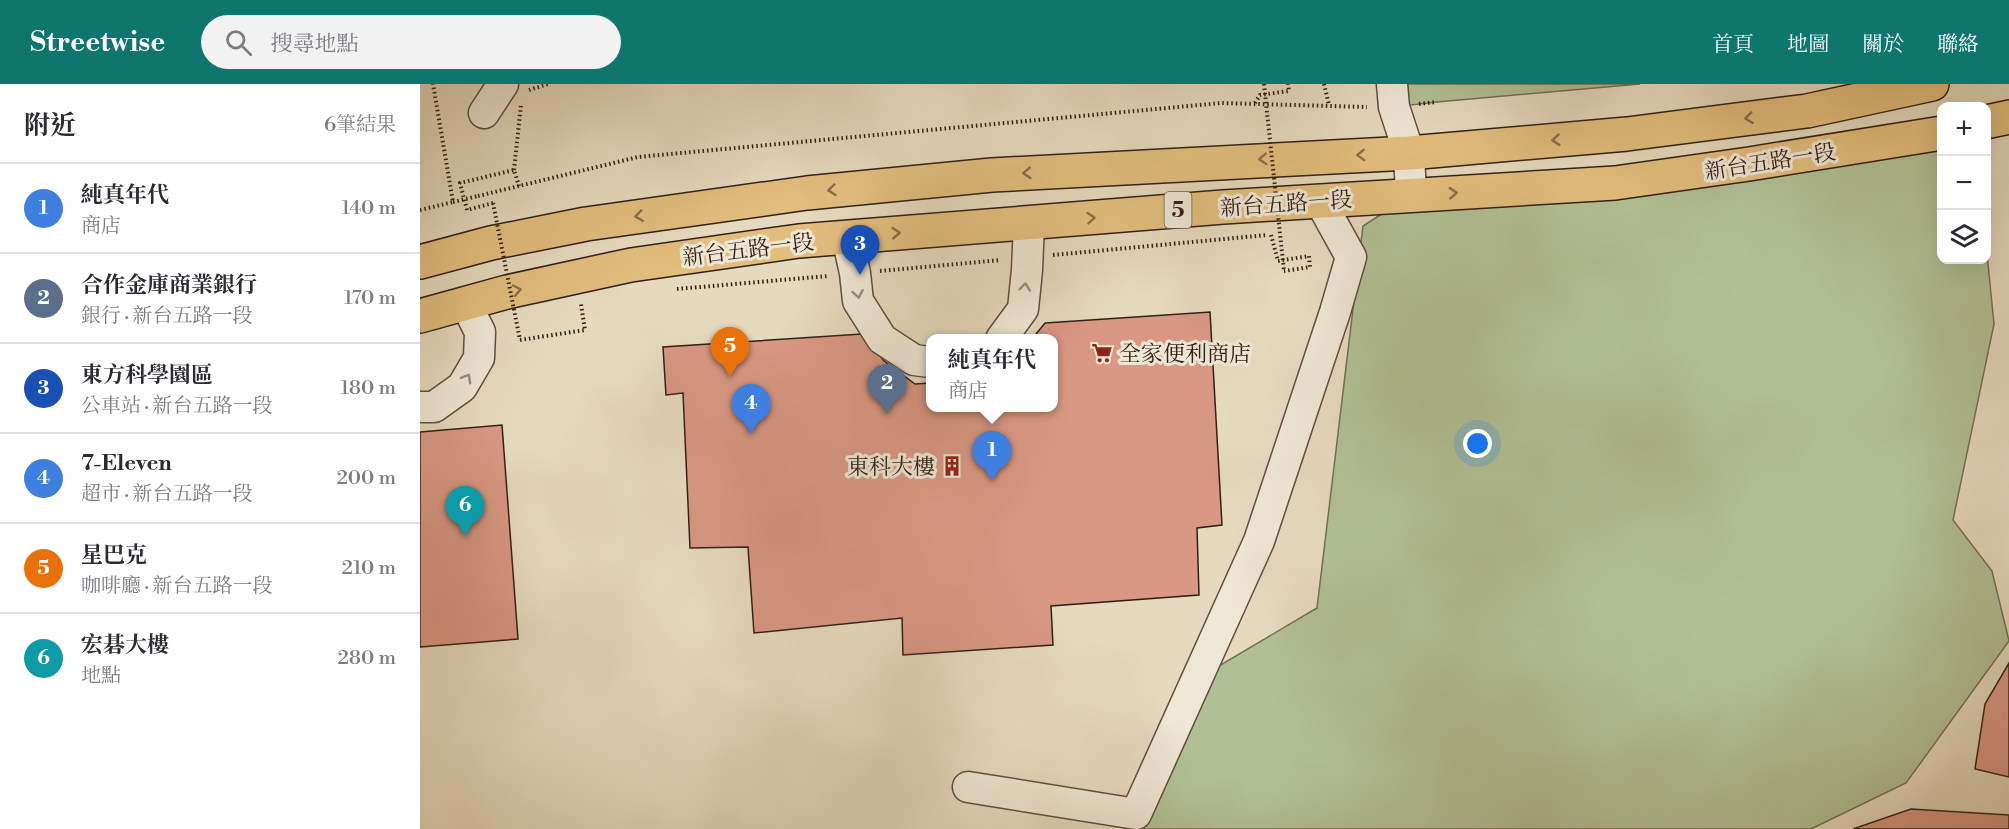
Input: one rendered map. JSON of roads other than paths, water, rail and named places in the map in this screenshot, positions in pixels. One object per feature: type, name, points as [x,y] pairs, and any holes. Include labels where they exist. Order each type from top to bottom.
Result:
[{"type":"main road","name":"新台五路一段","points":[[420,262],[491,243],[586,224],[807,193],[992,175],[1409,153],[1627,134],[1807,111],[1932,84]]},
{"type":"main road","points":[[1991,121],[2009,117]]},
{"type":"main road","name":"新台五路一段","points":[[420,316],[472,310],[507,292],[631,265],[784,243],[1168,211],[1616,183],[1749,165],[1937,134]]},
{"type":"main road","points":[[1320,201],[1322,156]]},
{"type":"street","points":[[1389,92],[1409,153],[1411,195]]},
{"type":"street","points":[[484,113],[516,93]]},
{"type":"street","points":[[968,787],[1136,814],[1259,541],[1335,312],[1351,256],[1320,201]]},
{"type":"street","points":[[1005,334],[1023,309],[1029,224]]},
{"type":"street","points":[[847,237],[858,301],[882,339],[914,360],[926,362]]},
{"type":"street","points":[[420,407],[434,407],[462,387],[478,358],[480,332],[472,310]]},
{"type":"place","name":"東方科學園區","points":[[860,275]]},
{"type":"place","name":"全家便利商店","points":[[1102,353]]},
{"type":"place","name":"星巴克","points":[[730,377]]},
{"type":"place","name":"合作金庫商業銀行","points":[[887,414]]},
{"type":"place","name":"7-Eleven","points":[[751,434]]},
{"type":"place","name":"東科大樓","points":[[952,466]]},
{"type":"place","name":"純真年代","points":[[992,481]]},
{"type":"place","name":"宏碁大樓","points":[[465,536]]}]
